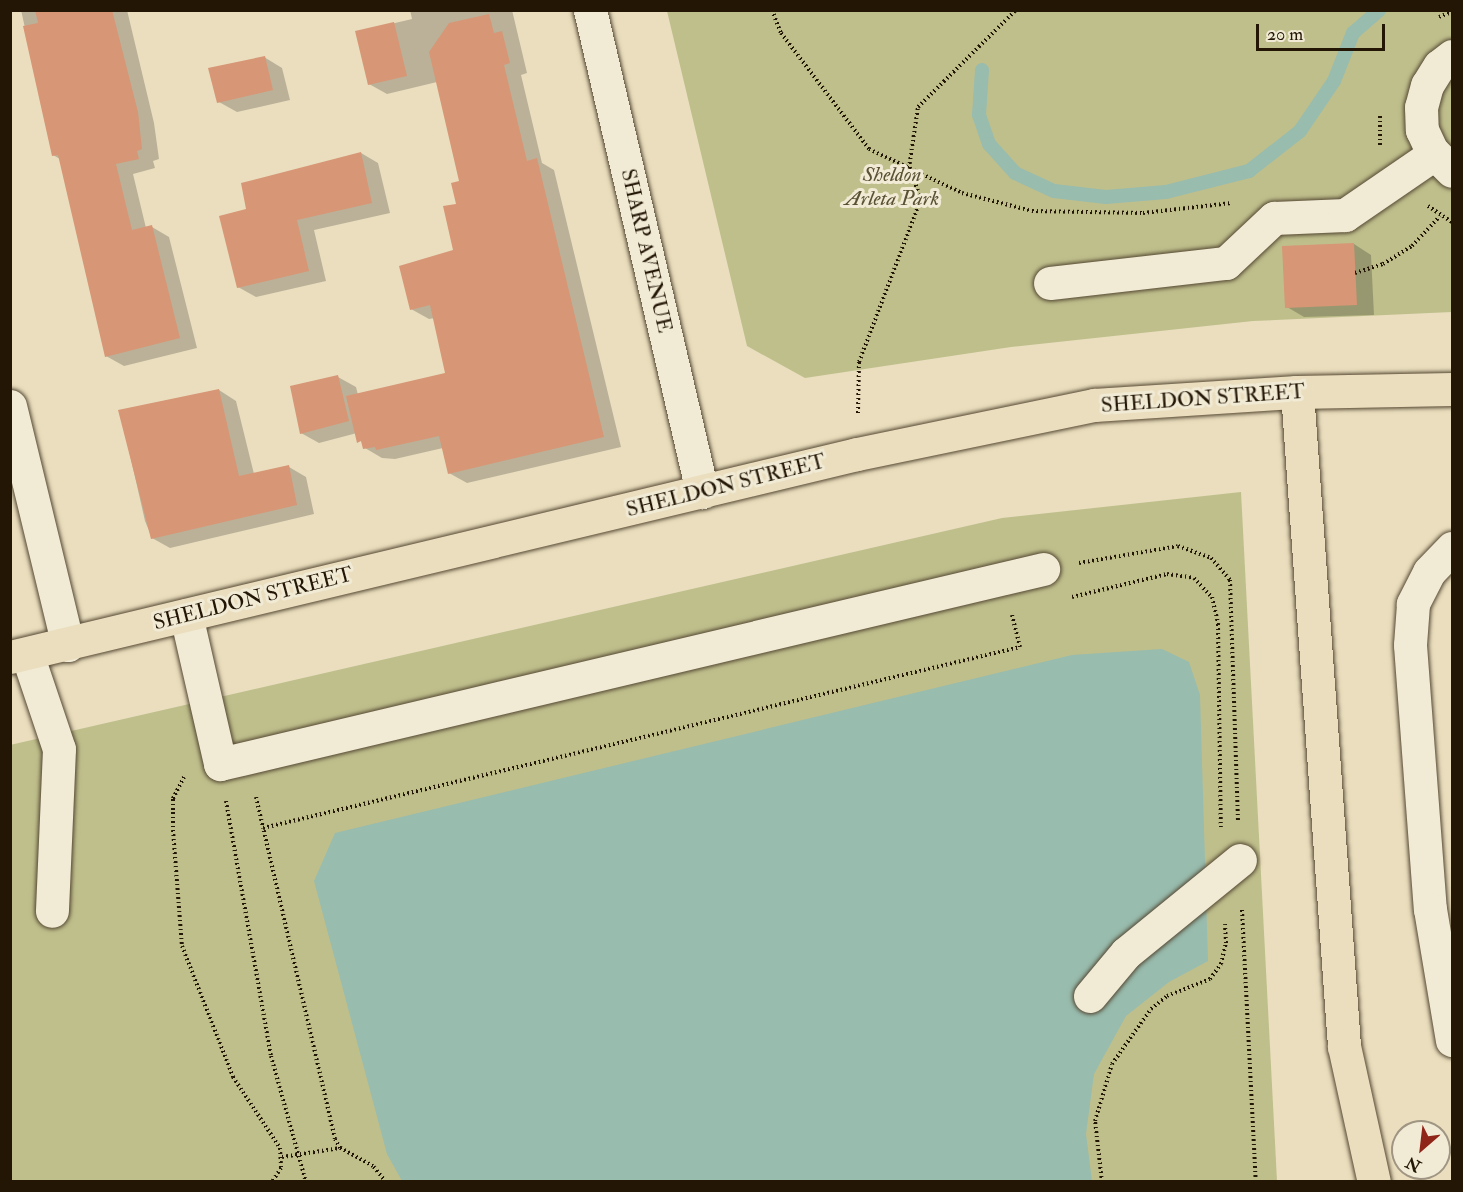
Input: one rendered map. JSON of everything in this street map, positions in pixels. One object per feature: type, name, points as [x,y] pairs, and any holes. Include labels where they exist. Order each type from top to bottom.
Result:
[{"type":"main road","name":"SHELDON STREET","points":[[19,655],[857,454],[1094,405],[1297,392],[1452,389]]},
{"type":"main road","points":[[1297,392],[1344,1046],[1374,1182]]},
{"type":"street","name":"SHARP AVENUE","points":[[590,10],[702,492]]},
{"type":"street","points":[[1050,284],[1226,263],[1274,218],[1345,215],[1443,162],[1422,130],[1421,107],[1427,85],[1439,66],[1452,56]]},
{"type":"street","points":[[10,406],[68,645]]},
{"type":"street","points":[[1452,548],[1429,572],[1413,604],[1410,645],[1430,909],[1452,1040]]},
{"type":"street","points":[[186,615],[220,764],[1043,569]]},
{"type":"street","points":[[19,655],[59,749],[52,912]]},
{"type":"street","points":[[1090,996],[1126,953],[1231,867]]},
{"type":"path","points":[[772,10],[782,33],[869,149],[962,193],[1032,212],[1143,213],[1237,202]]},
{"type":"path","points":[[857,454],[859,362],[921,199],[909,168],[918,107],[1016,10]]},
{"type":"path","points":[[1355,273],[1383,264],[1412,246],[1440,216]]},
{"type":"path","points":[[1043,569],[1178,546],[1211,558],[1230,580],[1231,867],[1226,943],[1221,964],[1210,979],[1167,996],[1151,1009],[1112,1064],[1095,1121],[1102,1182]]},
{"type":"path","points":[[1063,598],[1167,574],[1194,578],[1212,597],[1218,624],[1231,867],[1256,1182]]},
{"type":"path","points":[[340,1148],[263,828],[1020,647],[1011,610]]},
{"type":"path","points":[[273,1182],[282,1157],[221,1050],[186,959],[179,930],[173,799],[186,774],[220,764],[271,1056],[306,1182]]},
{"type":"path","points":[[282,1157],[340,1148],[373,1166],[386,1182]]},
{"type":"green space","name":"Sheldon Arleta Park","points":[[667,11],[1452,11],[1452,312],[1253,321],[1011,347],[805,378],[747,346]]},
{"type":"green space","points":[[1241,492],[1277,1181],[11,1181],[10,745],[1002,518]]},
{"type":"shaded area","points":[[1162,649],[1189,662],[1200,695],[1208,961],[1169,982],[1126,1016],[1094,1074],[1086,1134],[1092,1181],[402,1181],[387,1154],[314,881],[335,833],[1072,655]]},
{"type":"building","points":[[35,10],[112,10],[138,112],[142,149],[137,151],[139,159],[116,164],[132,230],[152,225],[180,338],[105,357],[58,155],[52,156],[23,26],[38,23]]},
{"type":"building","points":[[489,14],[494,33],[502,31],[510,63],[504,65],[527,161],[537,158],[604,437],[448,474],[439,436],[376,450],[375,447],[363,449],[361,441],[357,443],[346,396],[445,373],[430,305],[410,310],[399,266],[453,250],[443,206],[456,204],[451,183],[459,181],[429,52],[449,23]]},
{"type":"building","points":[[394,22],[407,76],[368,85],[355,31]]},
{"type":"building","points":[[265,56],[273,90],[217,103],[208,68]]},
{"type":"building","points":[[361,152],[372,203],[297,220],[309,271],[237,288],[219,216],[246,209],[241,183]]},
{"type":"building","points":[[1354,243],[1357,305],[1285,308],[1282,246]]},
{"type":"building","points":[[338,375],[349,421],[300,434],[290,386]]},
{"type":"building","points":[[219,389],[239,476],[289,465],[297,505],[151,539],[118,410]]},
{"type":"waterway","points":[[982,70],[979,115],[989,144],[1015,173],[1054,191],[1106,197],[1166,192],[1249,171],[1300,131],[1334,81],[1353,33],[1379,10]]}]
